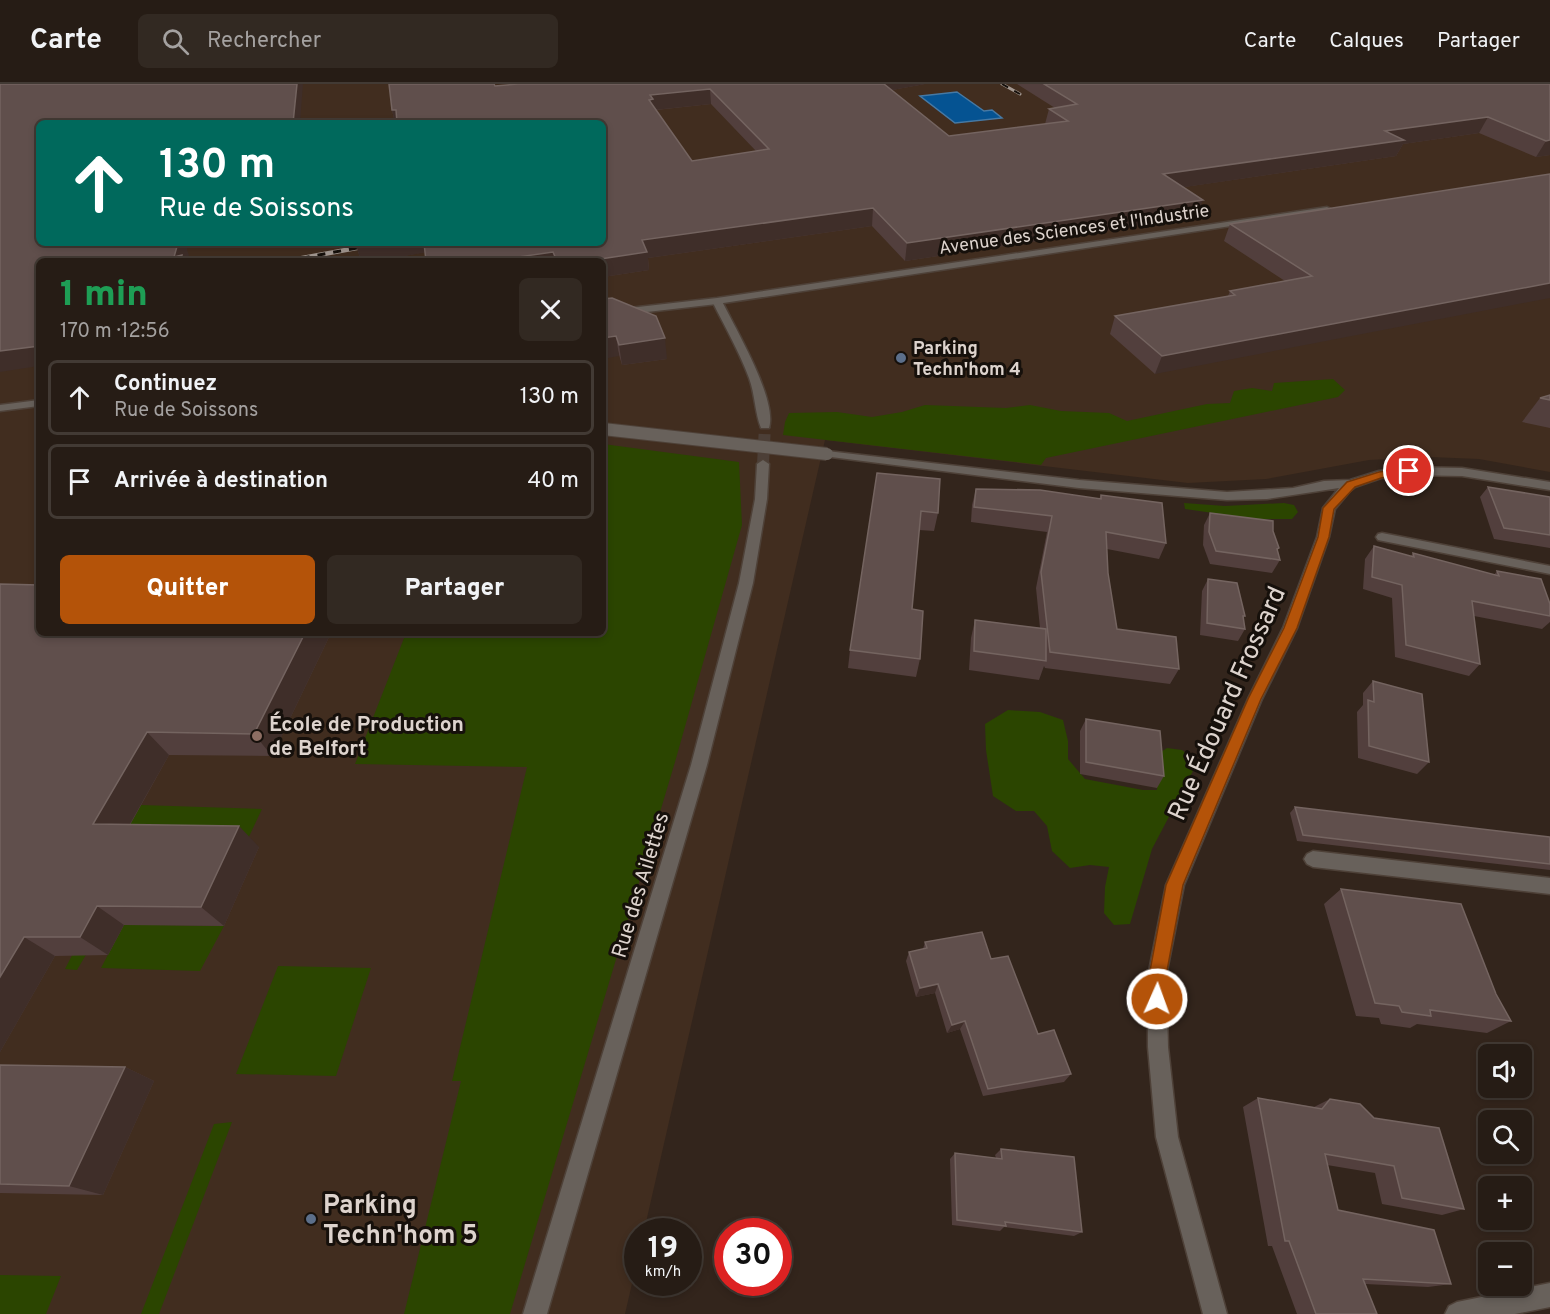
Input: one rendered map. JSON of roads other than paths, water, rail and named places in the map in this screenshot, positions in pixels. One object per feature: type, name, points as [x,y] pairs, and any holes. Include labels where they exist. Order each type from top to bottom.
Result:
[{"type":"street","name":"Avenue des Sciences et l'Industrie","points":[[606,315],[717,301],[1331,208]]},
{"type":"street","points":[[717,301],[757,382],[765,426]]},
{"type":"street","points":[[0,408],[36,403]]},
{"type":"street","points":[[606,429],[1079,483],[1227,496],[1267,495],[1293,492],[1324,484],[1351,484],[1394,472],[1462,472],[1550,486]]},
{"type":"street","name":"Rue des Ailettes","points":[[535,1314],[699,765],[746,584],[761,499],[763,464]]},
{"type":"street","name":"Rue Édouard Frossard","points":[[1215,1314],[1167,1137],[1158,1047],[1157,976],[1174,885],[1255,699],[1290,628],[1323,537],[1329,508],[1351,484]]},
{"type":"street","points":[[1382,537],[1550,570]]},
{"type":"street","points":[[1313,859],[1550,886]]},
{"type":"street","points":[[1457,1314],[1550,1295]]},
{"type":"water","points":[[957,92],[984,111],[992,110],[1002,118],[955,123],[920,96]]},
{"type":"tunnel","points":[[763,464],[765,426]]},
{"type":"railway","points":[[1002,84],[1020,94]]},
{"type":"railway","points":[[302,258],[362,247]]},
{"type":"place","name":"Parking Techn'hom 4","points":[[901,358]]},
{"type":"place","name":"École de Production de Belfort","points":[[257,736]]},
{"type":"place","name":"Parking Techn'hom 5","points":[[311,1219]]}]
